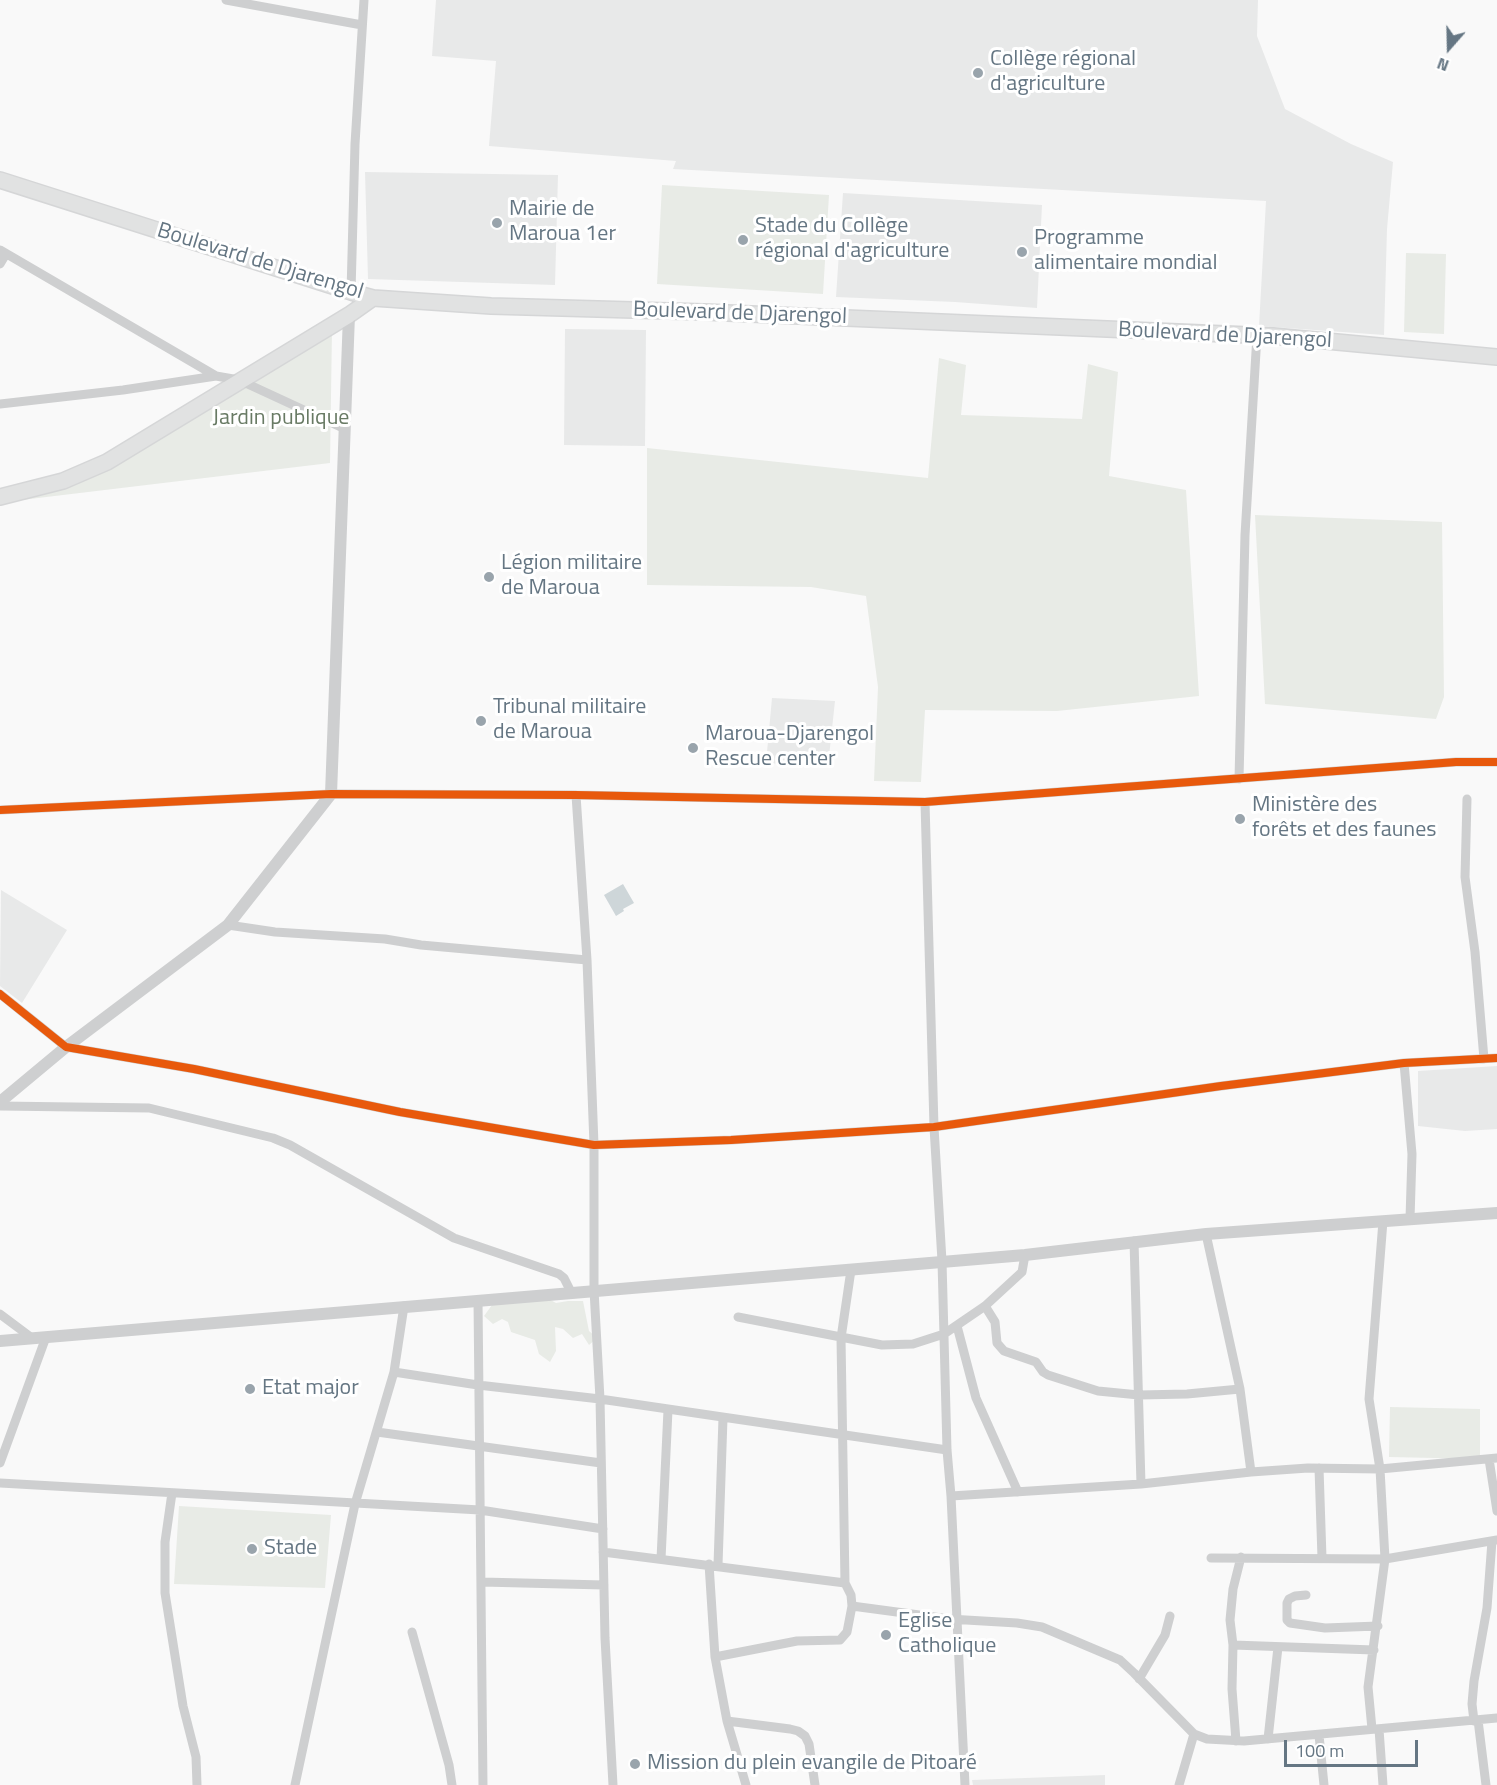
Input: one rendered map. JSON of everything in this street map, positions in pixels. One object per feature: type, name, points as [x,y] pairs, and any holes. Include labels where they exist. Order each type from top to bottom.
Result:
[{"type":"main road","name":"Boulevard de Djarengol","points":[[0,180],[373,298],[491,306],[704,312],[1257,335],[1497,357]]},
{"type":"main road","points":[[0,497],[63,481],[107,462],[349,315],[373,298]]},
{"type":"street","points":[[226,0],[362,25]]},
{"type":"street","points":[[351,292],[355,144],[364,0]]},
{"type":"street","points":[[0,264],[3,252],[216,376]]},
{"type":"street","points":[[0,1104],[66,1047],[228,925],[331,794],[349,315]]},
{"type":"street","points":[[1239,779],[1245,535],[1257,335]]},
{"type":"street","points":[[0,404],[123,390],[216,376],[239,380],[345,429]]},
{"type":"street","points":[[0,810],[331,794],[576,795],[925,802],[1456,762],[1497,762]]},
{"type":"street","points":[[576,795],[587,960],[594,1145],[594,1290],[613,1785]]},
{"type":"street","points":[[1467,799],[1465,877],[1475,952],[1484,1059]]},
{"type":"street","points":[[925,802],[934,1127],[942,1262],[947,1450],[965,1785]]},
{"type":"street","points":[[228,925],[275,932],[385,939],[421,945],[587,960]]},
{"type":"street","points":[[0,994],[66,1047],[194,1069],[400,1112],[594,1145],[731,1140],[934,1127],[1221,1086],[1404,1063],[1497,1058]]},
{"type":"street","points":[[1404,1063],[1412,1154],[1410,1220]]},
{"type":"street","points":[[0,1104],[149,1108],[273,1138],[290,1144],[454,1238],[559,1274],[564,1278],[571,1292]]},
{"type":"street","points":[[0,1341],[1026,1255],[1206,1234],[1497,1213]]},
{"type":"street","points":[[1383,1221],[1369,1399],[1380,1469],[1385,1559],[1378,1626],[1368,1687],[1383,1785]]},
{"type":"street","points":[[1206,1234],[1240,1389],[1251,1472]]},
{"type":"street","points":[[1134,1241],[1141,1484]]},
{"type":"street","points":[[738,1317],[882,1345],[913,1344],[944,1334],[985,1306],[1022,1272],[1026,1255]]},
{"type":"street","points":[[715,1657],[797,1641],[840,1640],[847,1632],[852,1606],[851,1595],[845,1583],[841,1338],[851,1270]]},
{"type":"street","points":[[478,1300],[483,1785]]},
{"type":"street","points":[[294,1785],[355,1503],[394,1372],[404,1306]]},
{"type":"street","points":[[985,1306],[994,1322],[997,1343],[1004,1351],[1033,1359],[1048,1376],[1098,1391],[1139,1395],[1240,1389]]},
{"type":"street","points":[[0,1314],[32,1338]]},
{"type":"street","points":[[957,1326],[976,1398],[1018,1492]]},
{"type":"street","points":[[0,1463],[46,1337]]},
{"type":"street","points":[[394,1372],[947,1450]]},
{"type":"street","points":[[662,1559],[668,1410]]},
{"type":"street","points":[[723,1418],[713,1565],[715,1657],[727,1721],[747,1785]]},
{"type":"street","points":[[377,1432],[601,1463]]},
{"type":"street","points":[[951,1496],[1141,1484],[1251,1472],[1319,1468],[1380,1469],[1493,1458],[1497,1511]]},
{"type":"street","points":[[1319,1468],[1322,1558]]},
{"type":"street","points":[[0,1483],[480,1510],[603,1529]]},
{"type":"street","points":[[172,1493],[165,1542],[165,1593],[183,1706],[196,1757],[197,1785]]},
{"type":"street","points":[[1211,1558],[1385,1559],[1494,1540],[1487,1608],[1472,1704],[1486,1785]]},
{"type":"street","points":[[603,1552],[845,1583]]},
{"type":"street","points":[[1236,1742],[1230,1620],[1233,1589],[1241,1557]]},
{"type":"street","points":[[482,1582],[604,1585]]},
{"type":"street","points":[[1306,1595],[1289,1599],[1287,1620],[1290,1623],[1325,1628],[1378,1626]]},
{"type":"street","points":[[852,1606],[1042,1627],[1119,1660],[1194,1734],[1208,1739],[1236,1742],[1497,1718]]},
{"type":"street","points":[[1139,1678],[1166,1635],[1170,1616]]},
{"type":"street","points":[[412,1632],[449,1765],[452,1785]]},
{"type":"street","points":[[1233,1645],[1374,1650]]},
{"type":"street","points":[[1268,1739],[1278,1647]]},
{"type":"street","points":[[727,1721],[798,1731],[805,1736],[809,1744],[815,1785]]},
{"type":"street","points":[[1179,1785],[1194,1734]]},
{"type":"street","points":[[1319,1734],[1324,1785]]},
{"type":"shaded area","name":"Collège régional d'agriculture","points":[[436,0],[1258,0],[1257,36],[1285,109],[1351,144],[1393,162],[1387,229],[1384,335],[1259,326],[1266,201],[673,169],[676,161],[489,146],[496,61],[432,56]]},
{"type":"shaded area","name":"Mairie de Maroua 1er","points":[[365,172],[558,175],[555,285],[368,279]]},
{"type":"shaded area","points":[[843,193],[1042,205],[1037,308],[836,297]]},
{"type":"shaded area","points":[[565,329],[646,330],[645,446],[564,445]]},
{"type":"shaded area","points":[[772,698],[835,701],[828,766],[766,763]]},
{"type":"shaded area","points":[[623,884],[634,903],[616,916],[604,895]]},
{"type":"shaded area","points":[[1,890],[67,930],[22,1003],[0,986]]},
{"type":"shaded area","points":[[1497,1066],[1497,1129],[1465,1131],[1418,1126],[1418,1071]]},
{"type":"shaded area","points":[[1105,1775],[1105,1785],[973,1785],[972,1780]]},
{"type":"green space","name":"Stade du Collège régional d'agriculture","points":[[662,185],[829,195],[823,294],[657,284]]},
{"type":"green space","points":[[1406,253],[1446,254],[1444,334],[1404,332]]},
{"type":"green space","name":"Jardin publique","points":[[332,329],[330,463],[13,501],[111,467]]},
{"type":"green space","points":[[939,358],[966,365],[961,415],[1082,419],[1088,364],[1118,372],[1109,476],[1186,490],[1199,696],[1057,711],[925,710],[921,782],[874,781],[878,687],[866,596],[811,587],[647,585],[647,448],[928,478]]},
{"type":"green space","points":[[1255,515],[1442,522],[1444,697],[1436,719],[1265,704]]},
{"type":"green space","points":[[541,1295],[556,1303],[583,1301],[589,1331],[597,1338],[589,1345],[582,1334],[573,1338],[563,1329],[555,1327],[556,1351],[550,1362],[539,1354],[535,1340],[511,1332],[508,1322],[502,1319],[493,1324],[484,1316],[497,1298]]},
{"type":"green space","points":[[1390,1407],[1480,1409],[1480,1459],[1389,1457]]},
{"type":"green space","name":"Stade","points":[[179,1506],[331,1515],[325,1588],[174,1584]]},
{"type":"cycle path","points":[[0,810],[331,794],[576,795],[925,802],[1456,762],[1497,762]]},
{"type":"cycle path","points":[[0,994],[66,1047],[194,1069],[400,1112],[594,1145],[731,1140],[934,1127],[1221,1086],[1404,1063],[1497,1058]]},
{"type":"place","name":"Collège régional d'agriculture","points":[[978,73]]},
{"type":"place","name":"Mairie de Maroua 1er","points":[[497,223]]},
{"type":"place","name":"Stade du Collège régional d'agriculture","points":[[743,240]]},
{"type":"place","name":"Programme alimentaire mondial","points":[[1022,252]]},
{"type":"place","name":"Légion militaire de Maroua","points":[[489,577]]},
{"type":"place","name":"Tribunal militaire de Maroua","points":[[481,721]]},
{"type":"place","name":"Maroua-Djarengol Rescue center","points":[[693,748]]},
{"type":"place","name":"Ministère des forêts et des faunes","points":[[1240,819]]},
{"type":"place","name":"Etat major","points":[[250,1389]]},
{"type":"place","name":"Stade","points":[[252,1549]]},
{"type":"place","name":"Eglise Catholique","points":[[886,1635]]},
{"type":"place","name":"Mission du plein evangile de Pitoaré","points":[[635,1764]]}]
